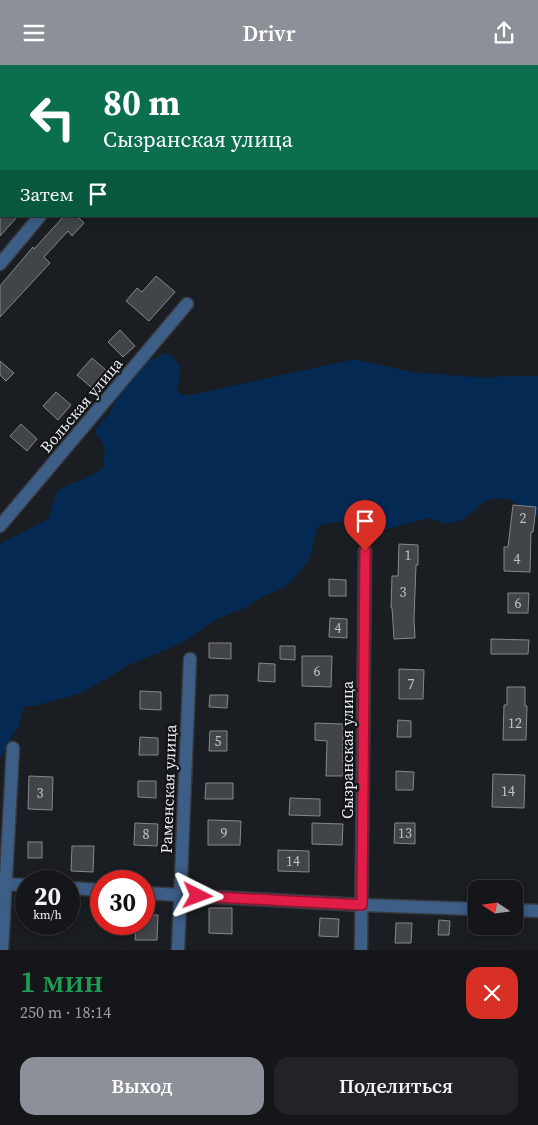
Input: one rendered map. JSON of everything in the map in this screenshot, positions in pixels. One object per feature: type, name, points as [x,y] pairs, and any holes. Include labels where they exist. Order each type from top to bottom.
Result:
[{"type":"street","points":[[0,264],[39,217]]},
{"type":"street","name":"Вольская улица","points":[[0,526],[187,304]]},
{"type":"street","name":"Сызранская улица","points":[[361,950],[365,551]]},
{"type":"street","name":"Раменская улица","points":[[178,950],[190,659]]},
{"type":"street","points":[[2,950],[2,884],[13,748]]},
{"type":"street","points":[[2,884],[15,885]]},
{"type":"street","points":[[155,894],[468,909]]},
{"type":"street","points":[[523,910],[538,911]]},
{"type":"shaded area","points":[[166,353],[179,364],[180,373],[177,390],[183,395],[191,395],[351,360],[359,360],[411,372],[486,378],[538,376],[538,516],[508,499],[499,498],[487,500],[462,520],[446,524],[428,518],[378,530],[368,530],[337,522],[321,525],[317,528],[306,564],[290,583],[245,608],[217,619],[184,642],[127,666],[79,694],[34,706],[24,706],[19,725],[7,745],[5,753],[0,757],[0,544],[48,519],[57,491],[103,468],[104,450],[102,442],[96,434],[96,428],[109,414],[123,386],[143,363]]},
{"type":"building","points":[[0,217],[17,217],[0,236]]},
{"type":"building","points":[[63,217],[78,217],[84,223],[72,236],[68,231],[44,257],[50,263],[0,317],[0,286],[33,247],[34,249]]},
{"type":"building","points":[[156,276],[175,292],[149,321],[126,301],[137,288],[142,292]]},
{"type":"building","points":[[120,330],[135,346],[123,357],[108,342]]},
{"type":"building","points":[[92,358],[107,371],[92,388],[77,375]]},
{"type":"building","points":[[0,361],[14,373],[6,381],[0,375]]},
{"type":"building","points":[[56,392],[71,405],[58,420],[43,406]]},
{"type":"building","points":[[21,424],[37,439],[27,451],[10,436]]},
{"type":"building","points":[[513,505],[536,507],[533,532],[531,532],[530,572],[504,571],[504,547],[508,547]]},
{"type":"building","points":[[399,544],[418,545],[414,619],[415,638],[394,639],[391,608],[392,576],[398,576]]},
{"type":"building","points":[[329,579],[346,580],[346,596],[329,596]]},
{"type":"building","points":[[508,593],[529,593],[528,613],[508,613]]},
{"type":"building","points":[[330,618],[347,619],[347,638],[329,637]]},
{"type":"building","points":[[491,639],[529,640],[528,654],[491,654]]},
{"type":"building","points":[[209,643],[231,643],[231,659],[209,658]]},
{"type":"building","points":[[280,646],[295,646],[295,660],[280,659]]},
{"type":"building","points":[[302,656],[332,656],[331,687],[302,686]]},
{"type":"building","points":[[259,663],[275,664],[275,682],[258,681]]},
{"type":"building","points":[[399,669],[424,670],[423,699],[399,699]]},
{"type":"building","points":[[507,687],[525,687],[525,706],[527,706],[526,740],[503,740],[504,705],[507,705]]},
{"type":"building","points":[[140,691],[161,692],[161,710],[140,709]]},
{"type":"building","points":[[210,695],[228,695],[227,708],[209,707]]},
{"type":"building","points":[[398,720],[411,721],[411,737],[397,737]]},
{"type":"building","points":[[315,723],[343,724],[343,776],[326,776],[327,741],[315,740]]},
{"type":"building","points":[[210,731],[227,731],[227,751],[209,751]]},
{"type":"building","points":[[140,737],[158,738],[158,755],[139,755]]},
{"type":"building","points":[[396,771],[414,772],[413,790],[396,790]]},
{"type":"building","points":[[493,774],[525,775],[524,808],[492,807]]},
{"type":"building","points":[[29,776],[53,777],[52,810],[28,809]]},
{"type":"building","points":[[138,781],[156,781],[156,798],[138,797]]},
{"type":"building","points":[[206,783],[233,783],[233,799],[205,799]]},
{"type":"building","points":[[290,798],[320,799],[320,816],[289,815]]},
{"type":"building","points":[[208,820],[241,821],[240,845],[208,845]]},
{"type":"building","points":[[135,823],[158,824],[157,846],[134,845]]},
{"type":"building","points":[[312,823],[343,824],[342,845],[312,844]]},
{"type":"building","points":[[395,823],[415,823],[415,844],[394,843]]},
{"type":"building","points":[[28,842],[42,842],[42,858],[28,858]]},
{"type":"building","points":[[72,846],[94,846],[93,870],[90,870],[90,872],[71,870]]},
{"type":"building","points":[[278,850],[309,851],[309,872],[278,871]]},
{"type":"building","points":[[209,908],[232,908],[232,934],[209,933]]},
{"type":"building","points":[[155,915],[158,915],[157,940],[135,940],[135,935],[155,935]]},
{"type":"building","points":[[320,918],[339,919],[338,937],[319,936]]},
{"type":"building","points":[[439,920],[450,921],[449,935],[438,935]]},
{"type":"building","points":[[396,923],[412,923],[411,943],[395,943]]},
{"type":"route","points":[[198,896],[362,905],[365,551]]}]
